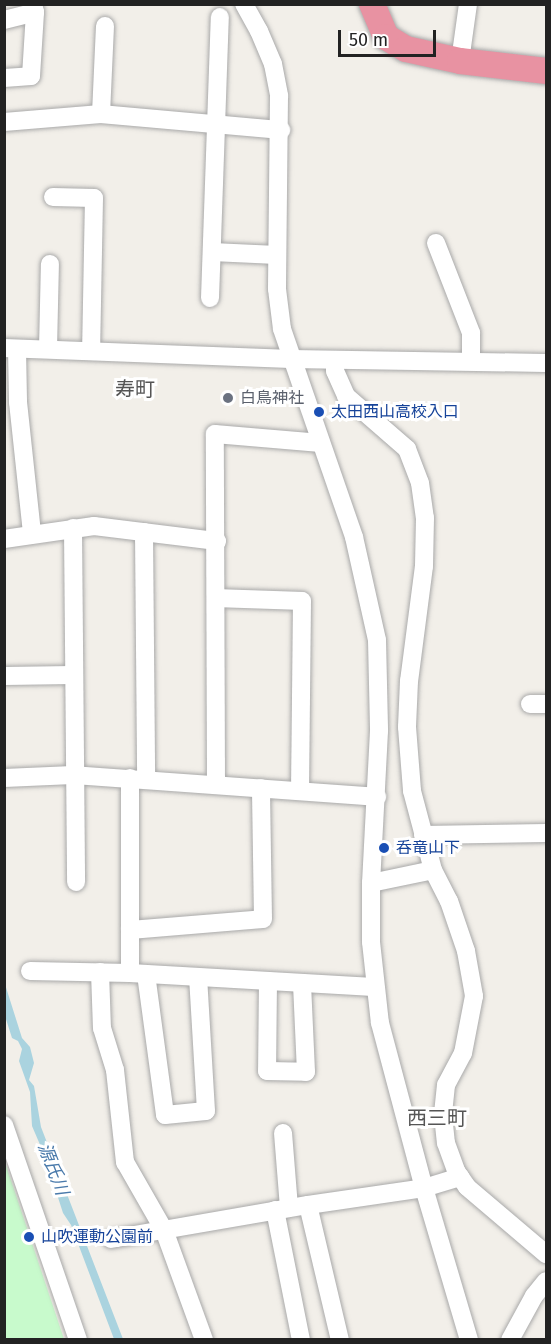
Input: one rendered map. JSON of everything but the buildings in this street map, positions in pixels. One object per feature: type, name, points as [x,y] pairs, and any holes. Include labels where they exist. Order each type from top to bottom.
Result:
[{"type":"highway","points":[[372,4],[386,37],[406,49],[460,61],[546,71]]},
{"type":"street","points":[[244,4],[260,31],[273,64],[279,96],[281,130],[277,255],[278,308],[291,359],[354,537],[376,629],[380,674],[377,797],[371,883],[374,987],[386,1050],[469,1340]]},
{"type":"street","points":[[460,61],[468,4]]},
{"type":"street","points":[[4,20],[34,8],[31,76],[4,78]]},
{"type":"street","points":[[210,298],[218,125],[220,17]]},
{"type":"street","points":[[101,114],[105,26]]},
{"type":"street","points":[[4,122],[101,114],[281,130]]},
{"type":"street","points":[[53,197],[94,198],[91,351]]},
{"type":"street","points":[[436,243],[471,333],[471,360]]},
{"type":"street","points":[[212,252],[277,255]]},
{"type":"street","points":[[48,350],[50,264]]},
{"type":"street","points":[[32,533],[11,348],[291,359],[471,360],[546,363]]},
{"type":"street","points":[[335,360],[335,371],[346,396],[407,449],[420,483],[425,518],[424,566],[410,671],[407,727],[412,791],[433,870],[450,901],[466,951],[474,996],[463,1053],[446,1085],[443,1115],[446,1143],[466,1187],[546,1254]]},
{"type":"street","points":[[216,783],[215,434],[321,443]]},
{"type":"street","points":[[4,539],[32,533],[94,526],[217,541]]},
{"type":"street","points":[[73,528],[73,775],[76,882]]},
{"type":"street","points":[[144,532],[138,779],[130,930],[165,1114],[206,1111],[198,977]]},
{"type":"street","points":[[216,598],[302,601],[300,790]]},
{"type":"street","points":[[4,676],[73,675]]},
{"type":"street","points":[[4,778],[73,775],[216,783],[377,797]]},
{"type":"street","points":[[130,930],[263,920],[261,788]]},
{"type":"street","points":[[423,835],[546,833]]},
{"type":"street","points":[[371,883],[433,870]]},
{"type":"street","points":[[30,971],[138,973],[374,987]]},
{"type":"street","points":[[100,972],[102,1028],[115,1070],[125,1162],[164,1230],[204,1340]]},
{"type":"street","points":[[268,981],[267,1071],[306,1072],[302,983]]},
{"type":"street","points":[[4,1125],[78,1340]]},
{"type":"street","points":[[283,1133],[282,1209],[301,1340]]},
{"type":"street","points":[[111,1239],[282,1209],[424,1188],[460,1177]]},
{"type":"street","points":[[308,1205],[340,1340]]},
{"type":"street","points":[[510,1340],[534,1296],[546,1281]]},
{"type":"green space","points":[[5,1162],[64,1339],[5,1339]]},
{"type":"water","name":"源氏川","points":[[4,981],[22,1038],[30,1047],[34,1063],[29,1080],[34,1086],[41,1127],[123,1339],[114,1339],[71,1225],[63,1213],[44,1154],[32,1126],[30,1092],[19,1061],[22,1049],[18,1041],[12,1038],[5,1016]]},
{"type":"place","name":"白鳥神社","points":[[228,398]]},
{"type":"place","name":"太田西山高校入口","points":[[319,412]]},
{"type":"place","name":"呑竜山下","points":[[384,848]]},
{"type":"place","name":"山吹運動公園前","points":[[29,1237]]},
{"type":"district","name":"寿町","points":[[135,389]]},
{"type":"district","name":"西三町","points":[[437,1118]]}]
